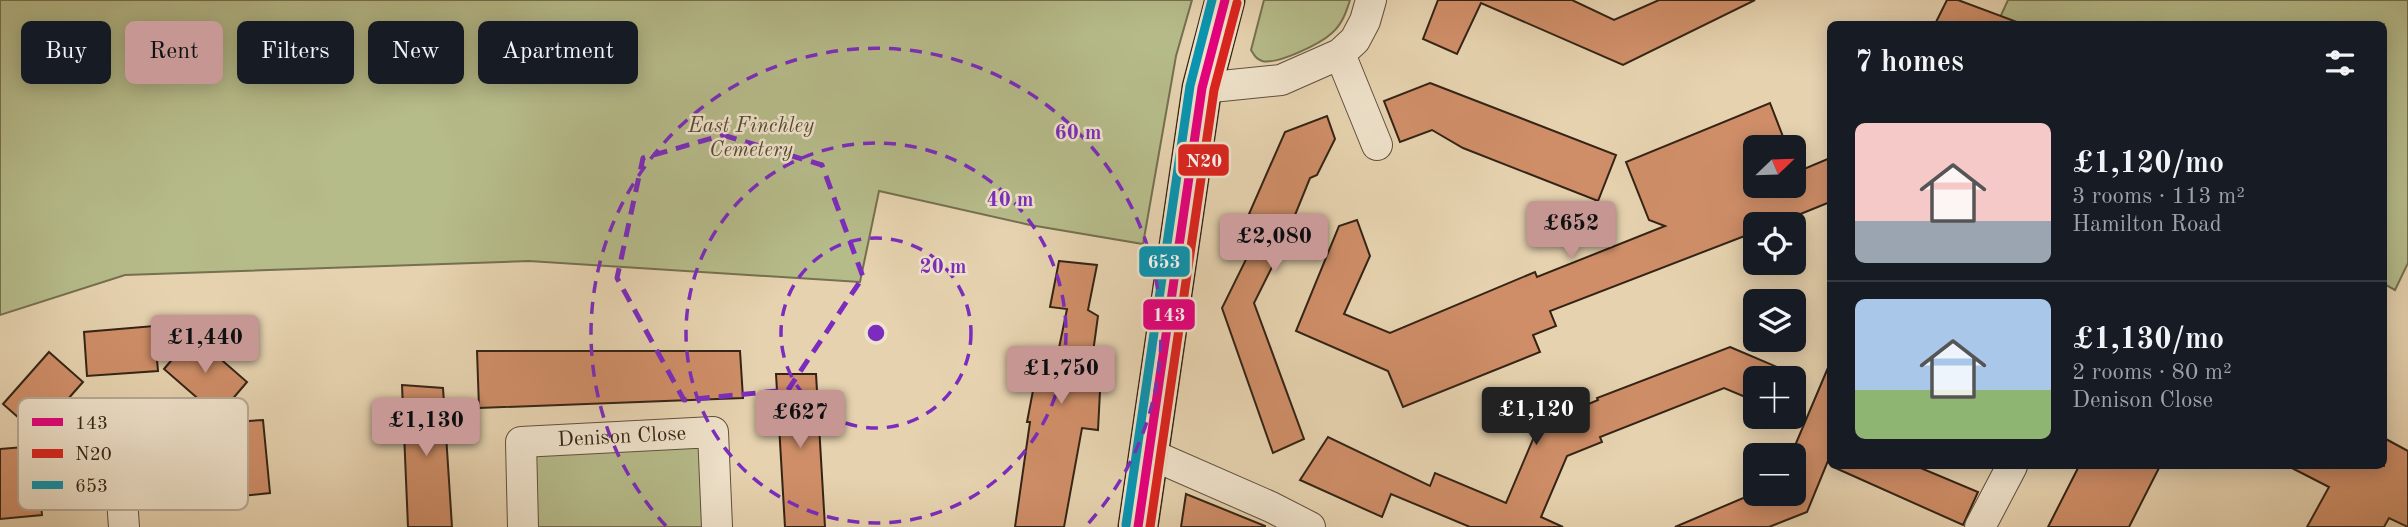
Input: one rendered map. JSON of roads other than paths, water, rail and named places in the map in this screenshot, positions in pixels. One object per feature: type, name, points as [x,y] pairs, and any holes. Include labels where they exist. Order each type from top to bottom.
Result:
[{"type":"main road","points":[[1138,527],[1202,88],[1224,0]]},
{"type":"street","points":[[1202,88],[1281,80],[1340,54],[1355,40],[1365,21],[1371,0]]},
{"type":"street","points":[[1340,54],[1377,145]]},
{"type":"street","name":"Denison Close","points":[[523,527],[521,442],[713,432],[717,527]]},
{"type":"street","points":[[1150,454],[1310,527]]},
{"type":"street","points":[[1980,527],[2010,469]]},
{"type":"park label","name":"East Finchley Cemetery","points":[[751,138]]}]
